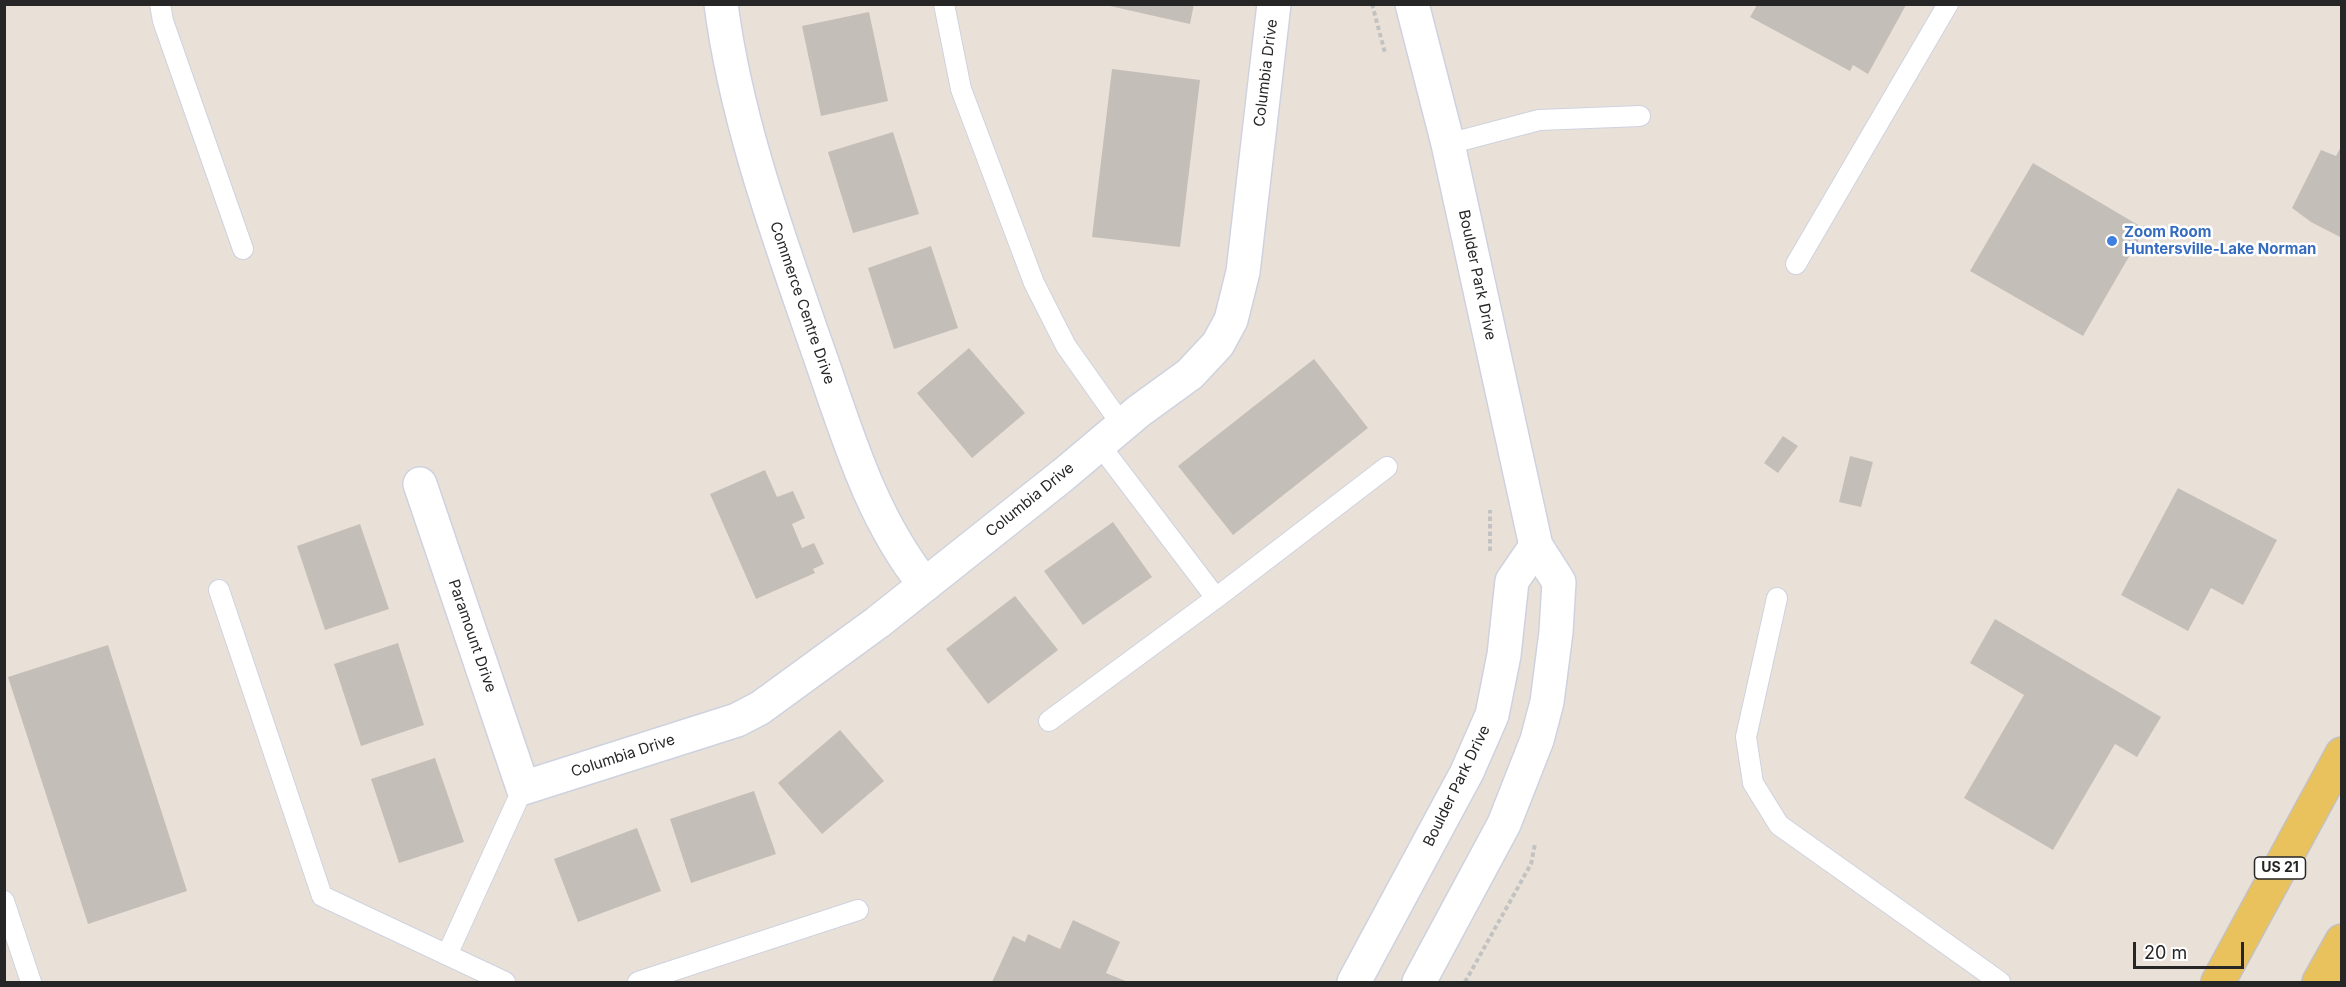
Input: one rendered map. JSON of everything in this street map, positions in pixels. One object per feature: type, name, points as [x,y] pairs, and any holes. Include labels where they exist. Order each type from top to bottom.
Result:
[{"type":"main road","name":"US 21","points":[[2218,982],[2342,754]]},
{"type":"main road","points":[[2319,982],[2342,941]]},
{"type":"street","name":"Commerce Centre Drive","points":[[721,4],[743,114],[777,232],[859,467],[884,525],[906,561],[925,585]]},
{"type":"street","name":"Columbia Drive","points":[[524,788],[737,720],[760,708],[925,585],[1190,374],[1218,344],[1231,320],[1243,272],[1274,4]]},
{"type":"street","name":"Boulder Park Drive","points":[[1412,4],[1448,144],[1536,546],[1559,582],[1549,692],[1537,740],[1504,824],[1419,982]]},
{"type":"street","name":"Paramount Drive","points":[[420,484],[524,788]]},
{"type":"street","name":"Boulder Park Drive","points":[[1354,982],[1467,772],[1492,715],[1504,655],[1512,582],[1536,546]]},
{"type":"lane","points":[[160,4],[163,21],[243,249]]},
{"type":"lane","points":[[944,4],[961,89],[1035,283],[1111,435],[1216,598]]},
{"type":"lane","points":[[1796,264],[1948,4]]},
{"type":"lane","points":[[1448,144],[1539,120],[1640,116]]},
{"type":"lane","points":[[1049,721],[1216,598],[1387,467]]},
{"type":"lane","points":[[219,590],[322,896],[505,982]]},
{"type":"lane","points":[[1777,597],[1746,737],[1753,783],[1779,825],[2000,982]]},
{"type":"lane","points":[[447,955],[524,788]]},
{"type":"lane","points":[[4,900],[31,982]]},
{"type":"lane","points":[[638,982],[858,910]]},
{"type":"path","points":[[1372,4],[1387,61]]},
{"type":"path","points":[[1490,506],[1490,561]]},
{"type":"building","points":[[1101,4],[1194,4],[1190,24]]},
{"type":"building","points":[[1757,5],[1906,5],[1868,74],[1853,65],[1850,71],[1750,17]]},
{"type":"building","points":[[869,12],[888,101],[821,116],[802,26]]},
{"type":"building","points":[[1112,69],[1200,80],[1180,247],[1092,237]]},
{"type":"building","points":[[893,132],[919,214],[853,233],[828,152]]},
{"type":"building","points":[[2342,145],[2342,238],[2311,222],[2292,208],[2321,150],[2336,156]]},
{"type":"building","points":[[2033,163],[2145,229],[2083,336],[1970,271]]},
{"type":"building","points":[[931,246],[958,328],[894,349],[868,268]]},
{"type":"building","points":[[969,348],[1025,413],[972,458],[917,393]]},
{"type":"building","points":[[1314,359],[1368,428],[1233,535],[1178,466]]},
{"type":"building","points":[[1783,436],[1798,446],[1778,473],[1764,463]]},
{"type":"building","points":[[1850,456],[1873,462],[1861,507],[1839,502]]},
{"type":"building","points":[[765,470],[777,497],[793,491],[805,518],[792,524],[802,548],[814,543],[824,564],[813,569],[815,573],[756,599],[710,494]]},
{"type":"building","points":[[2178,488],[2277,540],[2243,605],[2211,588],[2188,631],[2121,595]]},
{"type":"building","points":[[1113,522],[1152,577],[1083,625],[1044,571]]},
{"type":"building","points":[[360,524],[389,609],[325,630],[297,546]]},
{"type":"building","points":[[1015,596],[1058,650],[988,704],[946,649]]},
{"type":"building","points":[[1995,619],[2161,717],[2137,757],[2115,744],[2053,850],[1964,798],[2024,695],[1970,663]]},
{"type":"building","points":[[398,643],[424,725],[361,746],[334,664]]},
{"type":"building","points":[[108,645],[187,891],[88,924],[8,677]]},
{"type":"building","points":[[840,730],[884,781],[822,834],[778,783]]},
{"type":"building","points":[[435,758],[464,842],[399,863],[371,779]]},
{"type":"building","points":[[754,791],[776,854],[691,883],[670,819]]},
{"type":"building","points":[[637,828],[661,891],[578,922],[554,859]]},
{"type":"building","points":[[1073,920],[1120,942],[1106,973],[1128,982],[992,982],[1013,936],[1025,942],[1028,934],[1060,949]]},
{"type":"place","name":"Zoom Room Huntersville-Lake Norman","points":[[2112,241]]}]
